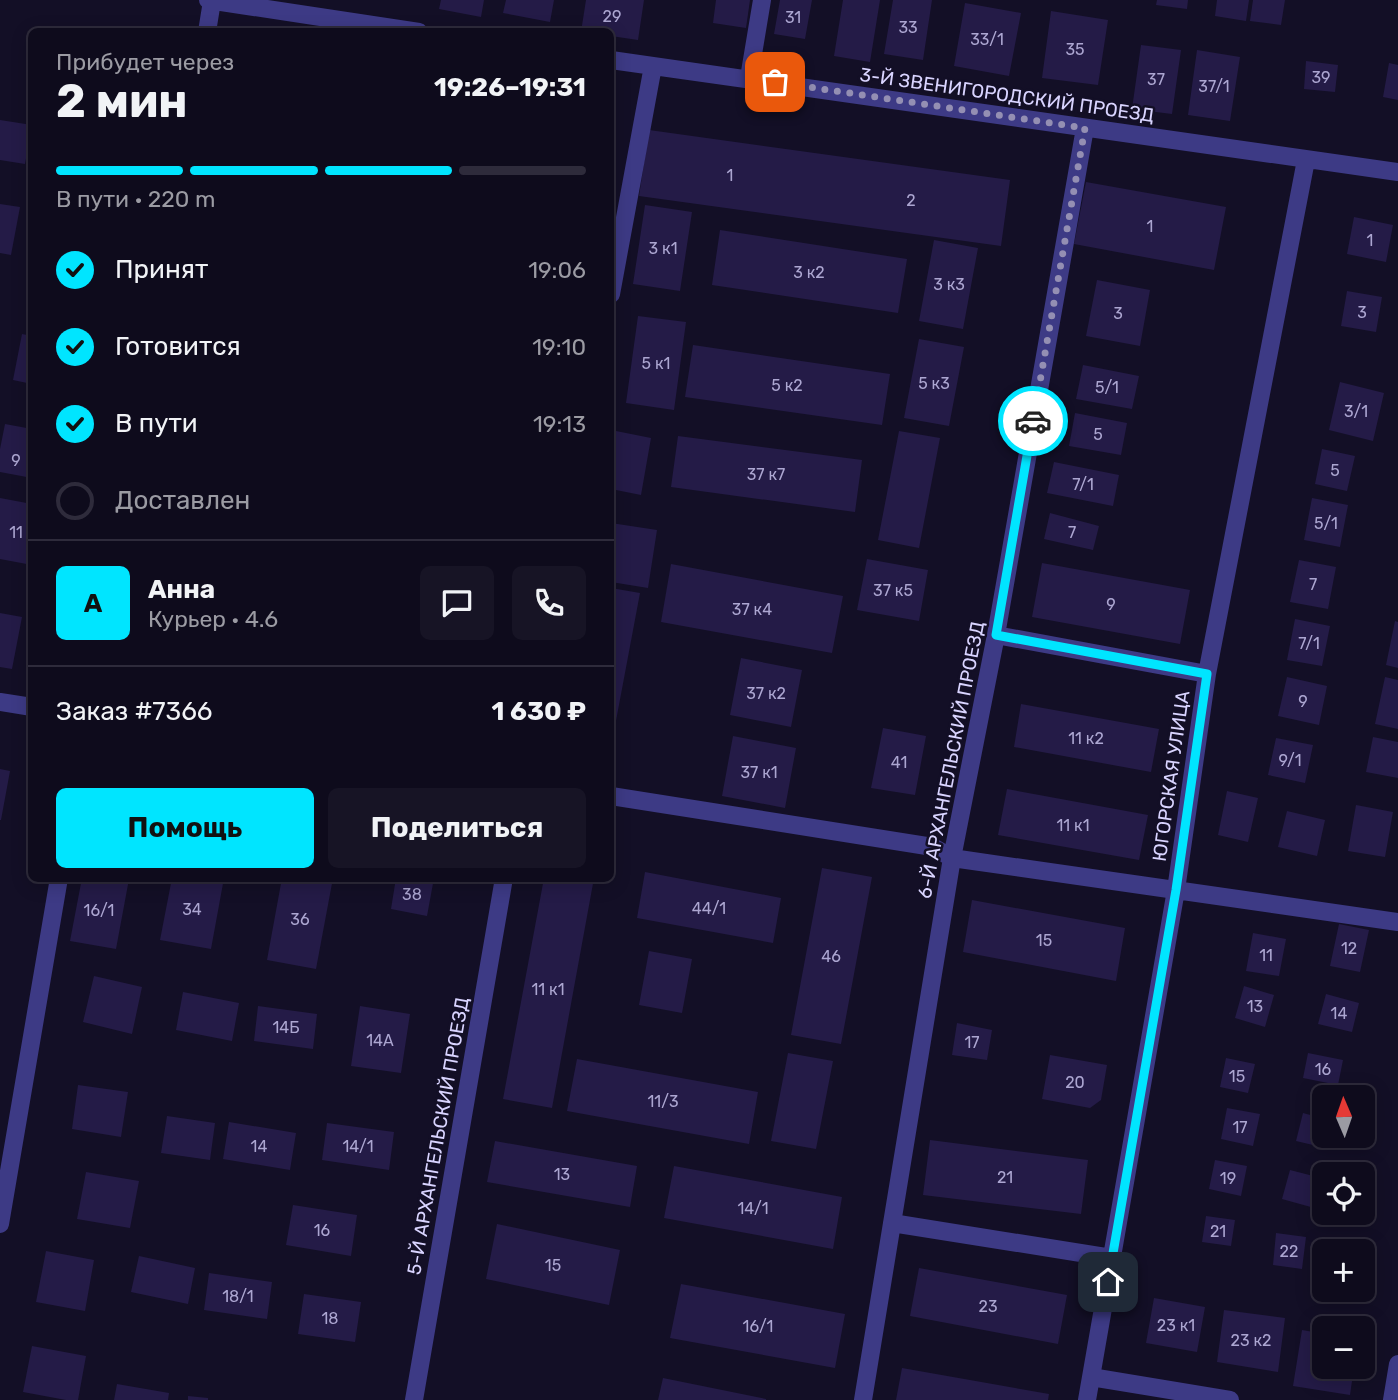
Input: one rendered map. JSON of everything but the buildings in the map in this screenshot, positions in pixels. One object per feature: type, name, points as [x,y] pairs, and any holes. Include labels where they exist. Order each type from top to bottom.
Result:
[{"type":"street","points":[[207,28],[210,0],[393,28]]},
{"type":"street","points":[[749,78],[762,0]]},
{"type":"street","name":"3-Й ЗВЕНИГОРОДСКИЙ ПРОЕЗД","points":[[614,60],[1398,172]]},
{"type":"street","points":[[614,278],[653,66]]},
{"type":"street","name":"6-Й АРХАНГЕЛЬСКИЙ ПРОЕЗД","points":[[863,1400],[952,858],[996,635],[1085,128]]},
{"type":"street","name":"ЮГОРСКАЯ УЛИЦА","points":[[1087,1400],[1176,890],[1207,674],[1306,160]]},
{"type":"street","points":[[996,635],[1207,674]]},
{"type":"street","points":[[0,702],[28,706]]},
{"type":"street","points":[[614,796],[933,847],[952,858],[1398,922]]},
{"type":"street","points":[[0,1224],[58,882]]},
{"type":"street","name":"5-Й АРХАНГЕЛЬСКИЙ ПРОЕЗД","points":[[414,1400],[503,882]]},
{"type":"street","points":[[892,1223],[1112,1258]]},
{"type":"street","points":[[1392,1400],[1398,1364]]},
{"type":"street","points":[[1091,1377],[1230,1400]]},
{"type":"way so far","points":[[775,82],[1085,128],[1033,421]]},
{"type":"route","points":[[1033,421],[996,635],[1207,674],[1176,890],[1108,1282]]}]
